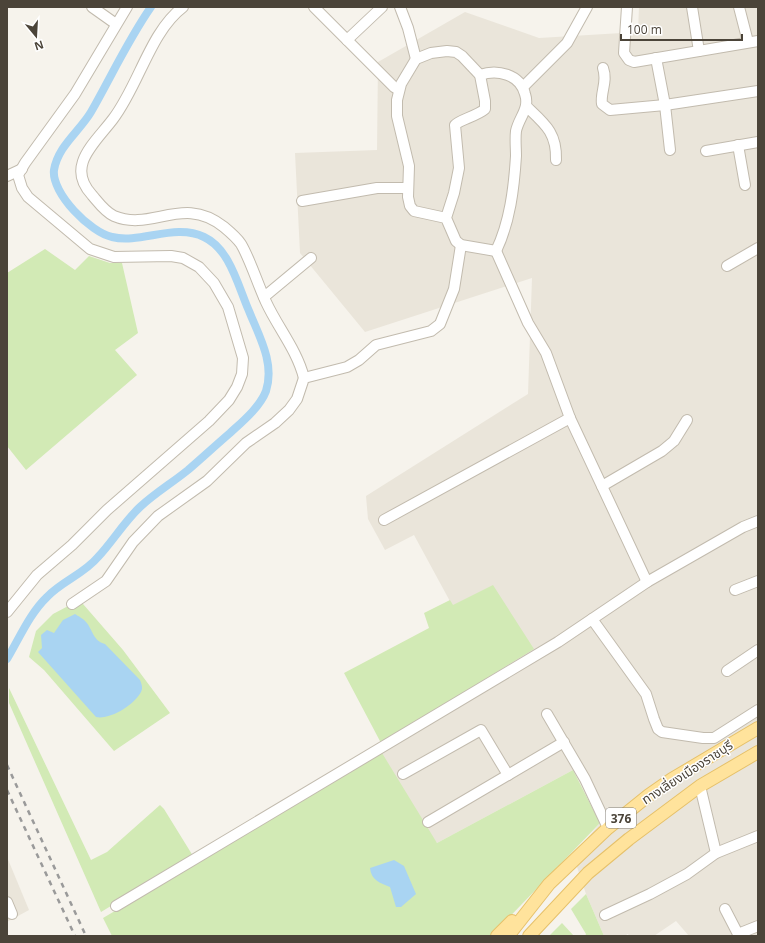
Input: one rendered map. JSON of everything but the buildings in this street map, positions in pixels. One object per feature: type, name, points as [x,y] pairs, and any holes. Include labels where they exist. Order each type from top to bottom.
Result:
[{"type":"main road","name":"ทางเลี่ยงเมืองราชบุรี","points":[[519,924],[549,884],[608,828],[648,795],[758,728]]},
{"type":"main road","name":"ทางเลี่ยงเมืองราชบุรี","points":[[508,936],[601,844],[664,799],[705,767],[758,738]]},
{"type":"main road","name":"ทางเลี่ยงเมืองราชบุรี","points":[[529,936],[588,873],[664,799],[758,747]]},
{"type":"main road","name":"ทางเลี่ยงเมืองราชบุรี","points":[[588,873],[651,822],[700,786],[758,752]]},
{"type":"main road","points":[[497,936],[549,884]]},
{"type":"main road","points":[[533,936],[558,904]]},
{"type":"street","points":[[92,7],[116,24]]},
{"type":"street","points":[[7,612],[37,575],[72,545],[107,510],[209,421],[224,405],[237,387],[242,374],[243,358],[228,307],[214,283],[199,267],[182,258],[171,256],[114,257],[90,249],[28,197],[22,188],[18,175],[36,144],[78,88],[126,7]]},
{"type":"street","points":[[72,604],[106,581],[133,542],[158,516],[207,481],[246,444],[275,423],[289,410],[297,399],[304,378],[300,363],[264,298],[241,245],[224,227],[202,214],[190,212],[131,220],[113,216],[105,210],[85,188],[82,180],[80,172],[85,155],[123,106],[165,24],[183,7]]},
{"type":"street","points":[[314,7],[394,87],[399,90]]},
{"type":"street","points":[[347,40],[382,7]]},
{"type":"street","points":[[400,7],[408,28],[416,59]]},
{"type":"street","points":[[523,87],[566,44],[587,7]]},
{"type":"street","points":[[627,7],[624,53],[626,57],[634,62],[753,42],[739,7]]},
{"type":"street","points":[[692,7],[699,51]]},
{"type":"street","points":[[446,218],[414,211],[410,206],[408,188],[409,166],[397,116],[399,90],[416,59],[431,53],[446,51],[456,52],[480,75],[485,101],[485,109],[476,116],[457,122],[455,125],[460,168],[446,218],[456,241],[461,245],[496,251]]},
{"type":"street","points":[[656,58],[666,105],[670,150]]},
{"type":"street","points":[[603,68],[605,82],[601,99],[605,108],[610,110],[666,105],[758,91]]},
{"type":"street","points":[[480,75],[496,72],[506,74],[523,87],[526,95],[527,107],[518,123],[516,132],[516,156],[508,218],[503,236],[496,251],[528,324],[546,353],[570,418],[647,582]]},
{"type":"street","points":[[527,107],[546,124],[554,137],[556,160]]},
{"type":"street","points":[[706,151],[758,142]]},
{"type":"street","points":[[738,145],[745,185]]},
{"type":"street","points":[[7,176],[22,169]]},
{"type":"street","points":[[302,201],[377,188],[408,188]]},
{"type":"street","points":[[304,378],[347,367],[359,360],[376,345],[431,331],[440,324],[454,289],[461,245]]},
{"type":"street","points":[[727,266],[758,248]]},
{"type":"street","points":[[264,298],[311,258]]},
{"type":"street","points":[[384,520],[570,418]]},
{"type":"street","points":[[602,486],[662,451],[674,441],[687,420]]},
{"type":"street","points":[[116,906],[552,646],[647,582],[758,521]]},
{"type":"street","points":[[735,590],[758,581]]},
{"type":"street","points":[[592,619],[646,694],[658,729],[662,732],[703,738],[714,738],[758,710]]},
{"type":"street","points":[[727,671],[758,650]]},
{"type":"street","points":[[547,714],[585,779],[608,828]]},
{"type":"street","points":[[403,774],[481,730],[508,775]]},
{"type":"street","points":[[428,822],[564,742]]},
{"type":"street","points":[[700,786],[716,853]]},
{"type":"street","points":[[604,915],[650,894],[687,874],[716,853],[758,836]]},
{"type":"street","points":[[7,902],[12,914]]},
{"type":"street","points":[[725,909],[738,935],[758,926]]},
{"type":"shaded area","points":[[639,7],[758,7],[758,936],[689,936],[676,921],[654,936],[629,936],[628,934],[624,936],[604,936],[586,894],[573,855],[601,822],[573,770],[437,843],[365,753],[381,743],[452,605],[414,535],[385,550],[368,519],[366,496],[528,394],[532,278],[365,332],[300,253],[295,153],[377,150],[378,62],[465,12],[539,38],[638,32]]},
{"type":"shaded area","points":[[7,857],[29,910],[7,922]]},
{"type":"green space","points":[[45,249],[75,270],[89,256],[110,263],[122,263],[138,333],[115,350],[137,375],[26,470],[7,446],[7,273]]},
{"type":"green space","points":[[493,585],[534,649],[381,743],[344,673],[429,628],[424,613],[450,600],[453,605]]},
{"type":"green space","points":[[72,604],[83,604],[123,650],[170,713],[114,751],[44,670],[29,657],[36,631],[53,614]]},
{"type":"green space","points":[[9,688],[91,860],[107,852],[160,805],[193,856],[101,912],[9,703]]},
{"type":"green space","points":[[382,753],[437,843],[573,770],[600,823],[491,936],[112,936],[103,918]]},
{"type":"green space","points":[[586,894],[604,936],[585,936],[586,934],[571,909]]},
{"type":"green space","points":[[562,923],[574,936],[549,936]]},
{"type":"water","points":[[75,614],[85,621],[96,638],[101,643],[105,644],[140,680],[142,685],[141,692],[138,697],[115,714],[96,717],[38,652],[42,648],[41,635],[47,630],[54,633],[63,620]]},
{"type":"water","points":[[394,860],[404,866],[416,894],[401,907],[396,907],[390,887],[374,878],[370,868]]},
{"type":"waterway","points":[[7,659],[30,618],[41,603],[59,586],[80,573],[92,563],[140,507],[188,470],[240,424],[260,403],[266,391],[269,370],[265,350],[232,269],[220,250],[204,237],[193,233],[181,232],[135,238],[112,237],[103,234],[74,211],[59,190],[55,179],[54,170],[56,161],[64,146],[91,112],[127,45],[151,7]]},
{"type":"railway","points":[[7,765],[86,936]]},
{"type":"railway","points":[[7,790],[75,936]]}]
